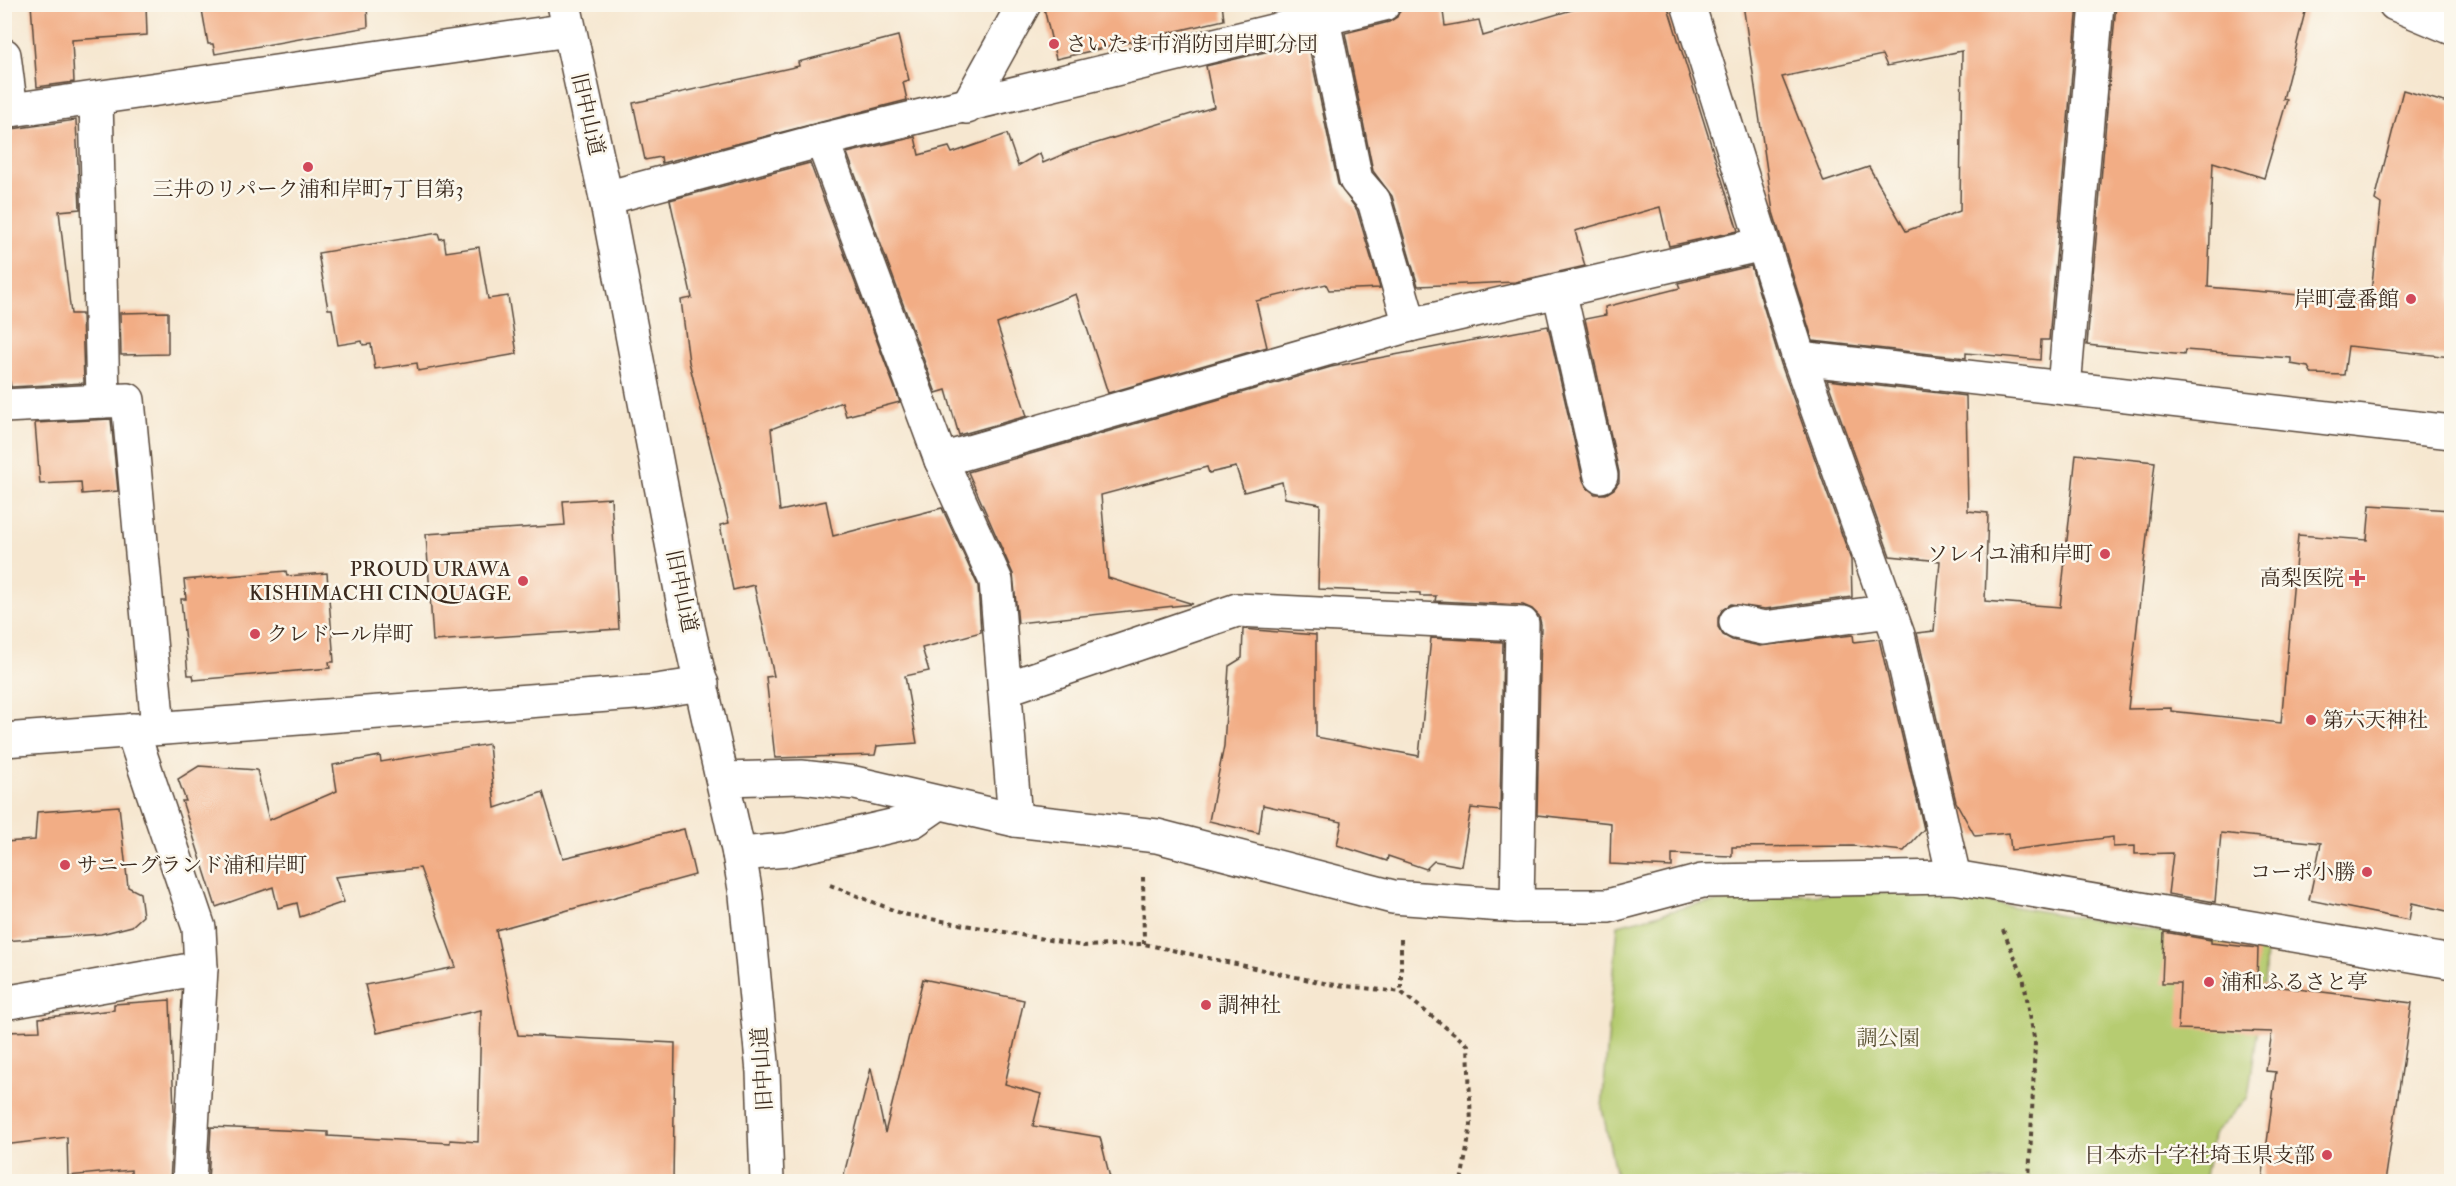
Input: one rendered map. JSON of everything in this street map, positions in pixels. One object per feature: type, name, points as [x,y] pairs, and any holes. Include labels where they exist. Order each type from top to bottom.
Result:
[{"type":"street","points":[[967,107],[1024,4]]},
{"type":"street","points":[[606,198],[822,140],[967,107],[1384,4]]},
{"type":"street","points":[[1688,4],[1799,358],[1898,635],[1969,879]]},
{"type":"street","points":[[2064,388],[2097,4]]},
{"type":"street","points":[[2395,4],[2451,28]]},
{"type":"street","points":[[4,55],[8,111],[96,99],[566,17]]},
{"type":"street","name":"旧中山道","points":[[566,17],[606,198],[688,627],[723,779],[746,895],[764,1072],[767,1182]]},
{"type":"street","points":[[1323,20],[1356,180],[1374,201],[1410,325]]},
{"type":"street","points":[[96,99],[103,401]]},
{"type":"street","points":[[822,140],[941,460],[996,581],[1015,820]]},
{"type":"street","points":[[941,460],[1410,325],[1763,244]]},
{"type":"street","points":[[1558,290],[1601,476]]},
{"type":"street","points":[[1799,358],[2451,432]]},
{"type":"street","points":[[4,406],[128,400],[144,576],[145,729],[199,928],[201,968],[189,1182]]},
{"type":"street","points":[[1005,689],[1237,610],[1522,624],[1517,906]]},
{"type":"street","points":[[1736,622],[1764,628],[1890,611]]},
{"type":"street","points":[[4,740],[649,692],[702,684]]},
{"type":"street","points":[[723,779],[801,777],[844,782],[1015,820],[1157,836],[1393,897],[1517,906],[1608,906],[1702,881],[1969,879],[2451,962]]},
{"type":"street","points":[[739,855],[787,850],[913,821],[939,802]]},
{"type":"street","points":[[4,1003],[201,968]]},
{"type":"path","points":[[1143,868],[1144,944]]},
{"type":"path","points":[[1969,879],[2023,976],[2035,1043],[2029,1182]]},
{"type":"path","points":[[820,886],[831,885],[903,914],[1083,946],[1144,944],[1328,984],[1401,992],[1468,1045],[1471,1125],[1461,1182]]},
{"type":"path","points":[[1401,933],[1401,992]]},
{"type":"green space","name":"調公園","points":[[1926,892],[2266,949],[2264,987],[2248,1097],[2213,1135],[2204,1181],[1617,1181],[1602,1108],[1618,925],[1698,904],[1796,895]]},
{"type":"building","points":[[31,4],[146,4],[147,35],[72,40],[74,82],[37,87]]},
{"type":"building","points":[[201,4],[367,4],[368,27],[215,54],[213,44],[208,44]]},
{"type":"building","points":[[1043,4],[1222,4],[1224,20],[1056,59]]},
{"type":"building","points":[[1402,4],[1442,4],[1445,26],[1479,20],[1483,36],[1592,4],[1667,4],[1738,231],[1669,246],[1660,207],[1575,231],[1585,266],[1515,282],[1418,286],[1392,196],[1373,171],[1345,33],[1389,22],[1397,17]]},
{"type":"building","points":[[1743,4],[2078,4],[2049,340],[2041,340],[2040,360],[1966,353],[1966,358],[1813,341],[1773,212]],"holes":[[[1962,51],[1960,211],[1906,231],[1869,167],[1824,182],[1782,77],[1882,55],[1887,66]]]},
{"type":"building","points":[[2116,4],[2307,4],[2283,99],[2287,100],[2264,178],[2213,162],[2208,287],[2370,301],[2381,204],[2375,200],[2403,90],[2451,104],[2451,357],[2348,346],[2344,375],[2312,374],[2308,367],[2291,364],[2291,358],[2185,350],[2184,355],[2087,345]]},
{"type":"building","points":[[898,36],[909,80],[903,82],[907,100],[662,163],[661,157],[645,160],[633,103],[799,66],[798,62]]},
{"type":"building","points":[[1308,42],[1338,184],[1357,210],[1380,288],[1329,290],[1326,284],[1256,301],[1267,347],[1108,393],[1076,294],[997,324],[1027,416],[959,435],[946,390],[936,393],[847,153],[915,137],[919,155],[949,147],[952,153],[1007,134],[1018,166],[1040,153],[1043,163],[1071,151],[1214,107],[1206,66]]},
{"type":"building","points":[[76,120],[80,209],[59,211],[71,314],[82,314],[84,383],[11,387],[10,382],[4,382],[4,268],[8,268],[4,136],[12,136],[12,129]]},
{"type":"building","points":[[810,163],[900,402],[846,416],[842,402],[771,429],[780,511],[826,501],[833,536],[942,508],[978,586],[981,632],[922,648],[929,671],[905,676],[917,743],[877,746],[875,755],[775,758],[766,677],[774,676],[754,585],[733,590],[720,525],[729,523],[689,362],[681,300],[692,298],[670,200]]},
{"type":"building","points":[[438,233],[440,239],[444,238],[446,252],[479,247],[488,299],[508,296],[517,354],[418,371],[417,363],[375,369],[371,344],[363,345],[362,341],[338,345],[332,309],[328,309],[318,253]]},
{"type":"building","points":[[1751,266],[1781,364],[1851,560],[1852,597],[1765,609],[1731,604],[1722,610],[1718,618],[1718,627],[1723,635],[1732,640],[1760,646],[1853,635],[1854,642],[1879,639],[1924,829],[1904,851],[1853,846],[1732,847],[1732,856],[1672,854],[1672,867],[1610,864],[1611,823],[1537,815],[1541,624],[1539,616],[1532,609],[1523,605],[1435,601],[1436,596],[1420,596],[1420,593],[1318,589],[1320,504],[1285,498],[1282,482],[1244,492],[1236,467],[1209,473],[1207,467],[1101,495],[1108,578],[1193,604],[1018,623],[1013,574],[968,472],[1331,367],[1548,326],[1583,480],[1587,488],[1595,494],[1606,494],[1619,482],[1619,472],[1585,319],[1606,315],[1605,307],[1680,288],[1678,283]]},
{"type":"building","points":[[168,312],[168,354],[121,355],[120,313]]},
{"type":"building","points":[[1827,380],[1966,396],[1968,511],[1988,513],[1985,601],[2060,607],[2076,454],[2155,462],[2128,709],[2171,708],[2171,711],[2281,723],[2298,535],[2367,540],[2370,505],[2451,510],[2451,912],[2412,903],[2409,920],[2309,900],[2321,843],[2221,833],[2215,902],[2168,894],[2173,853],[2135,854],[2135,846],[2113,847],[2113,837],[2011,850],[2009,833],[1975,836],[1956,802],[1917,633],[1934,631],[1940,561],[1890,556]]},
{"type":"building","points":[[111,419],[118,491],[82,494],[81,482],[40,484],[35,423]]},
{"type":"building","name":"PROUD URAWA KISHIMACHI CINQUAGE","points":[[611,498],[619,629],[433,641],[426,534],[565,525],[563,501]]},
{"type":"building","name":"クレドール岸町","points":[[286,571],[287,576],[327,573],[334,662],[329,662],[330,668],[194,680],[193,675],[188,675],[181,599],[186,599],[184,580]]},
{"type":"building","points":[[1243,629],[1316,635],[1316,737],[1419,756],[1431,638],[1503,642],[1500,811],[1471,808],[1461,866],[1434,861],[1426,869],[1388,856],[1387,861],[1337,845],[1342,822],[1263,805],[1259,833],[1209,821],[1224,746],[1229,666],[1242,658]]},
{"type":"building","points":[[489,744],[495,808],[543,792],[563,858],[684,829],[695,875],[496,930],[518,1035],[675,1043],[673,1182],[208,1182],[211,1127],[328,1132],[328,1136],[450,1143],[450,1140],[478,1142],[481,1010],[377,1033],[365,985],[456,967],[420,868],[335,877],[344,902],[300,917],[297,903],[278,908],[273,887],[216,907],[182,801],[186,801],[178,779],[199,766],[257,770],[269,820],[337,791],[333,765],[380,756],[381,762]]},
{"type":"building","name":"サニーグランド浦和岸町","points":[[119,806],[128,887],[140,893],[143,916],[132,926],[101,934],[4,941],[4,842],[35,840],[37,812]]},
{"type":"building","points":[[2164,932],[2211,940],[2211,943],[2258,948],[2257,984],[2412,1003],[2385,1182],[2262,1182],[2276,1072],[2266,1071],[2272,1032],[2178,1029],[2180,983],[2162,983]]},
{"type":"building","points":[[923,979],[1024,1000],[1005,1084],[1041,1094],[1033,1126],[1100,1137],[1111,1182],[842,1182],[871,1068],[885,1133]]},
{"type":"building","points":[[170,1000],[174,1111],[170,1182],[131,1182],[131,1170],[68,1176],[67,1137],[4,1145],[4,1032],[40,1031],[39,1018],[114,1010],[114,1004]]},
{"type":"place","name":"さいたま市消防団岸町分団","points":[[1054,44]]},
{"type":"place","name":"三井のリパーク浦和岸町7丁目第3","points":[[308,167]]},
{"type":"place","name":"岸町壹番館","points":[[2411,299]]},
{"type":"place","name":"ソレイユ浦和岸町","points":[[2105,554]]},
{"type":"place","name":"高梨医院","points":[[2357,578]]},
{"type":"place","name":"PROUD URAWA KISHIMACHI CINQUAGE","points":[[523,581]]},
{"type":"place","name":"クレドール岸町","points":[[255,634]]},
{"type":"place","name":"第六天神社","points":[[2311,720]]},
{"type":"place","name":"サニーグランド浦和岸町","points":[[65,865]]},
{"type":"place","name":"コーポ小勝","points":[[2367,872]]},
{"type":"place","name":"浦和ふるさと亭","points":[[2209,982]]},
{"type":"place","name":"調神社","points":[[1206,1005]]},
{"type":"place","name":"日本赤十字社埼玉県支部","points":[[2327,1155]]}]
